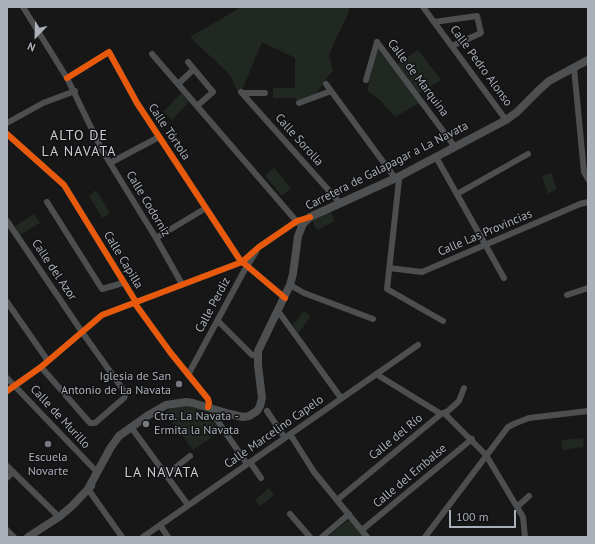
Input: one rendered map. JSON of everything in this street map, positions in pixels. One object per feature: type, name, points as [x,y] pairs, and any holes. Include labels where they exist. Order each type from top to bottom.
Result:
[{"type":"main road","name":"Carretera de Galapagar a La Navata","points":[[298,225],[310,217],[396,178],[506,120],[517,112],[549,81],[588,60]]},
{"type":"main road","points":[[88,490],[96,472],[111,447],[131,427],[156,410],[176,403],[193,403],[243,417],[252,415],[259,409],[262,398],[258,371],[258,356],[261,344],[285,298],[290,285],[293,274],[298,225]]},
{"type":"main road","points":[[28,537],[59,517],[88,490],[94,483],[122,435]]},
{"type":"main road","points":[[94,483],[96,472],[99,472],[111,454]]},
{"type":"street","name":"Calle Codorniz","points":[[23,7],[67,78],[102,150],[156,238],[182,284]]},
{"type":"street","name":"Calle Pedro Alonso","points":[[423,7],[506,120]]},
{"type":"street","points":[[434,22],[477,16],[481,33],[452,46]]},
{"type":"street","name":"Calle de Marquina","points":[[366,80],[377,42],[455,147]]},
{"type":"street","name":"Calle Tórtola","points":[[67,78],[109,52],[137,104],[242,262],[285,298]]},
{"type":"street","points":[[152,54],[298,225]]},
{"type":"street","points":[[188,62],[213,92],[197,106]]},
{"type":"street","points":[[574,68],[584,172],[588,179]]},
{"type":"street","points":[[178,84],[194,69]]},
{"type":"street","points":[[326,84],[399,180],[387,289],[443,321]]},
{"type":"street","points":[[299,103],[331,91]]},
{"type":"street","points":[[7,123],[43,103],[75,92]]},
{"type":"street","name":"Calle Sorolla","points":[[265,93],[242,92],[340,203]]},
{"type":"street","points":[[7,126],[7,133]]},
{"type":"street","name":"Calle Capilla","points":[[7,133],[64,185],[136,302],[136,305],[188,375],[208,399],[208,407]]},
{"type":"street","points":[[110,164],[159,137]]},
{"type":"street","points":[[456,194],[528,154]]},
{"type":"street","points":[[436,157],[504,278]]},
{"type":"street","points":[[48,202],[102,289],[124,283]]},
{"type":"street","name":"Calle Las Provincias","points":[[389,268],[422,272],[580,204],[588,202]]},
{"type":"street","points":[[156,238],[206,208]]},
{"type":"street","name":"Calle del Azor","points":[[8,224],[124,391],[124,398],[95,423],[90,423],[41,367]]},
{"type":"street","name":"Calle Perdiz","points":[[7,391],[41,367],[102,315],[132,305],[136,302],[182,284],[242,262],[260,247],[298,225]]},
{"type":"street","name":"Calle Perdiz","points":[[188,375],[247,266],[260,247]]},
{"type":"street","points":[[290,285],[304,293],[373,318]]},
{"type":"street","points":[[567,295],[588,288]]},
{"type":"street","points":[[7,302],[48,361]]},
{"type":"street","points":[[278,310],[341,398]]},
{"type":"street","points":[[218,321],[252,355],[258,356]]},
{"type":"street","name":"Calle Marcelino Capelo","points":[[144,537],[418,345]]},
{"type":"street","points":[[376,374],[442,414],[472,439],[486,454],[523,518],[524,537]]},
{"type":"street","name":"Calle de Murillo","points":[[7,378],[96,472]]},
{"type":"street","name":"Calle del Río","points":[[337,500],[459,401],[464,388]]},
{"type":"street","points":[[216,410],[215,417],[261,478]]},
{"type":"street","points":[[266,411],[285,438]]},
{"type":"street","points":[[425,537],[486,454],[508,427],[530,418],[588,411]]},
{"type":"street","points":[[131,427],[188,505]]},
{"type":"street","points":[[290,434],[314,472],[367,537]]},
{"type":"street","name":"Calle del Embalse","points":[[362,530],[472,439]]},
{"type":"street","points":[[166,475],[190,456]]},
{"type":"street","points":[[7,466],[59,517]]},
{"type":"street","points":[[7,478],[13,472]]},
{"type":"street","points":[[88,490],[122,537]]},
{"type":"street","points":[[517,507],[528,496]]},
{"type":"street","points":[[290,514],[310,537]]},
{"type":"street","points":[[322,537],[349,514]]},
{"type":"street","points":[[160,525],[168,537]]},
{"type":"street","points":[[7,530],[14,537]]},
{"type":"shaded area","points":[[241,7],[350,7],[347,17],[329,55],[333,71],[316,94],[298,102],[295,98],[273,98],[273,88],[295,88],[295,58],[262,42],[243,88],[238,93],[230,75],[190,37]]},
{"type":"shaded area","points":[[378,49],[419,103],[395,117],[382,102],[367,90]]},
{"type":"shaded area","points":[[418,50],[441,80],[419,94],[397,64]]},
{"type":"shaded area","points":[[181,93],[189,102],[172,120],[163,112]]},
{"type":"shaded area","points":[[274,168],[291,188],[282,196],[265,176]]},
{"type":"shaded area","points":[[551,173],[557,189],[548,194],[542,176]]},
{"type":"shaded area","points":[[96,190],[110,213],[102,218],[89,196]]},
{"type":"shaded area","points":[[331,212],[335,221],[317,230],[312,221]]},
{"type":"shaded area","points":[[34,214],[40,223],[20,235],[15,226]]},
{"type":"shaded area","points":[[303,311],[311,316],[298,334],[293,325]]},
{"type":"shaded area","points":[[184,406],[198,408],[205,412],[221,431],[193,450],[165,412],[174,407]]},
{"type":"shaded area","points":[[583,438],[584,447],[562,450],[561,440]]},
{"type":"shaded area","points":[[269,488],[274,495],[260,506],[255,500]]},
{"type":"shaded area","points":[[347,521],[351,522],[363,536],[328,537]]},
{"type":"cycle path","points":[[67,78],[109,52],[137,103],[240,260],[285,298]]},
{"type":"cycle path","points":[[7,134],[64,185],[136,302],[136,305],[170,352],[208,399],[208,407]]},
{"type":"cycle path","points":[[7,391],[41,367],[102,315],[242,262],[259,247],[297,221],[310,217]]},
{"type":"place","name":"Iglesia de San Antonio de La Navata","points":[[179,384]]},
{"type":"place","name":"Ctra. La Navata - Ermita la Navata","points":[[146,424]]},
{"type":"place","name":"Escuela Novarte","points":[[48,444]]},
{"type":"district","name":"ALTO DE LA NAVATA","points":[[79,144]]},
{"type":"district","name":"LA NAVATA","points":[[162,473]]}]
